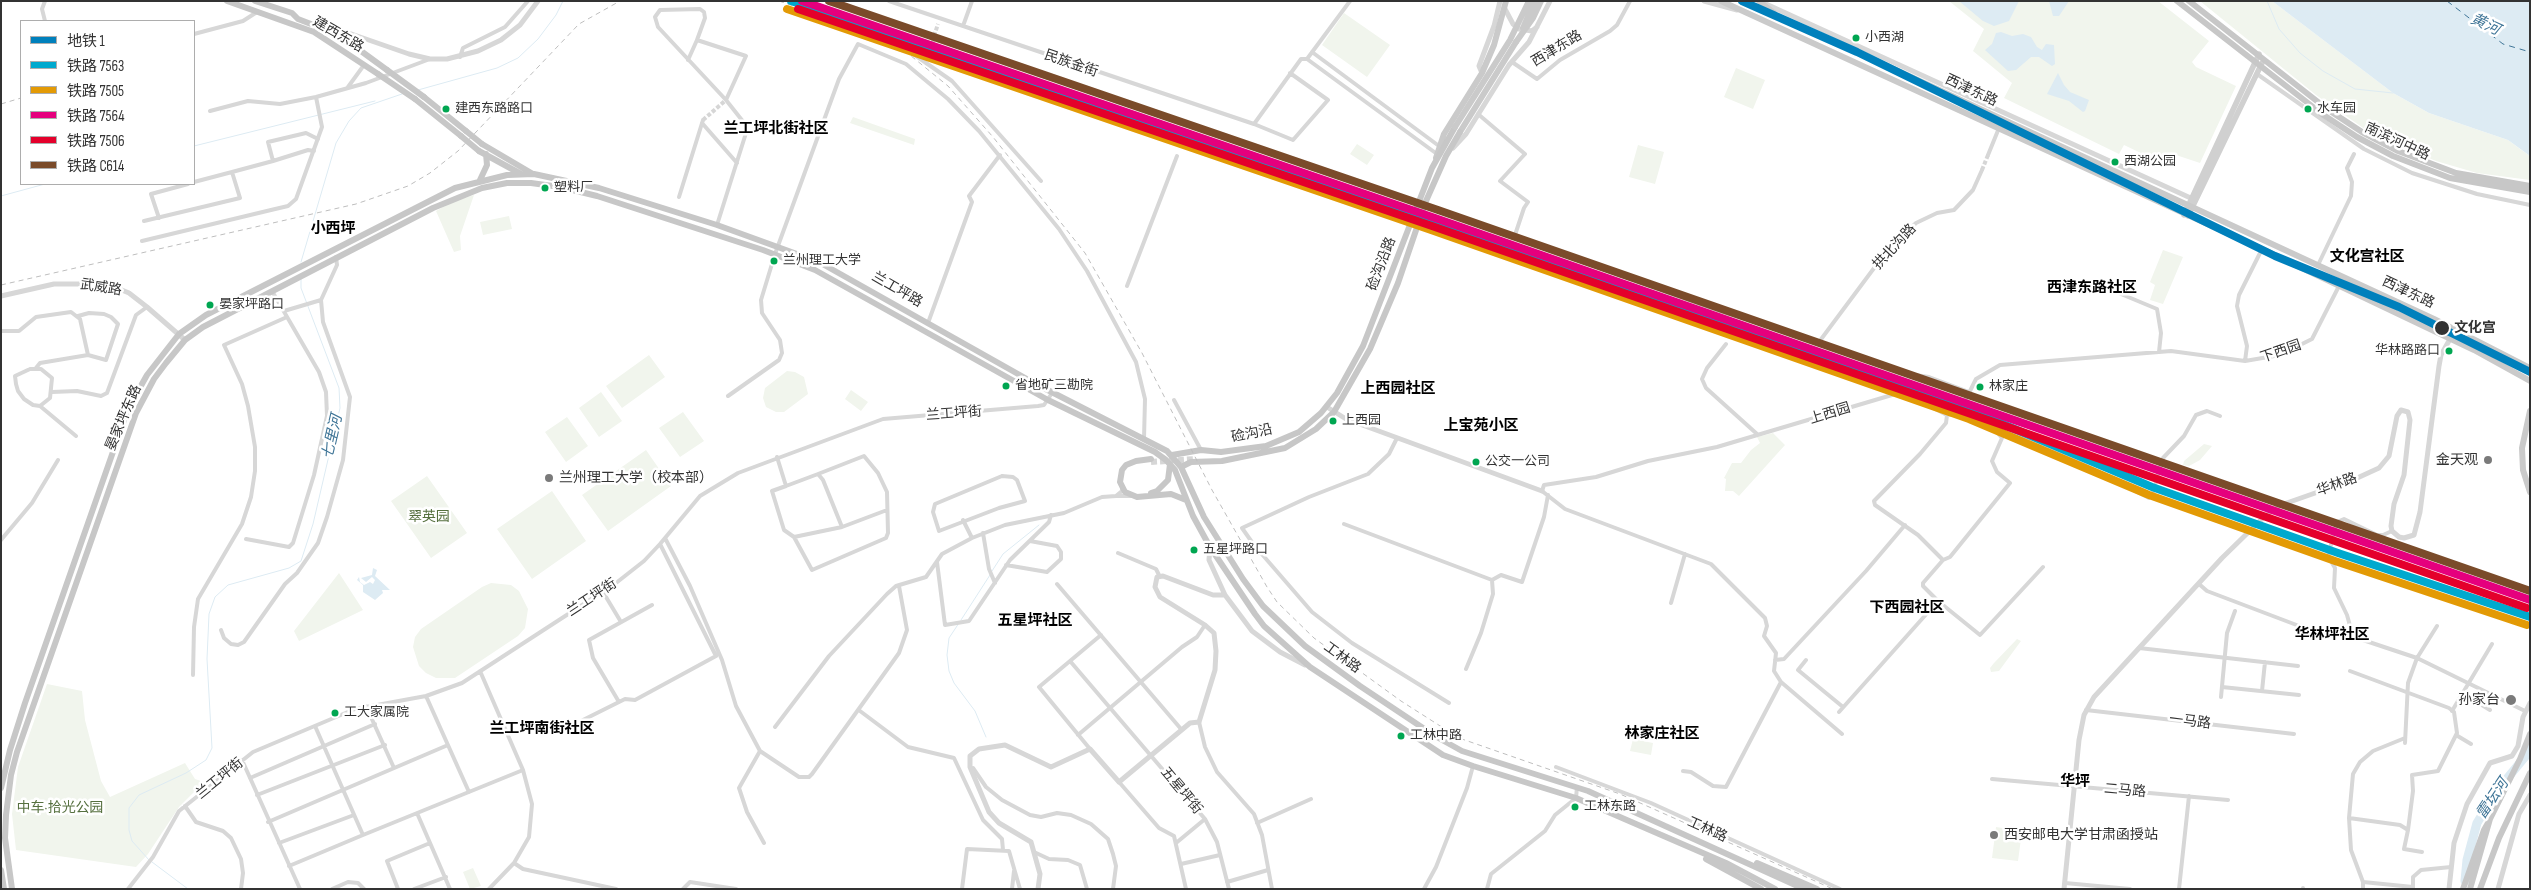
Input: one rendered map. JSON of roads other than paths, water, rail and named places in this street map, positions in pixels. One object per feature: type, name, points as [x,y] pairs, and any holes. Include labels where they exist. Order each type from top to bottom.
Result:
[{"type":"highway","name":"建西东路","points":[[227,1],[314,32],[463,134]]},
{"type":"highway","name":"建西东路","points":[[256,1],[292,14],[298,19],[329,31],[424,97],[463,134]]},
{"type":"highway","name":"南滨河中路","points":[[2177,1],[2322,114],[2357,137],[2393,156],[2450,178],[2530,192]]},
{"type":"highway","name":"南滨河中路","points":[[2189,1],[2339,116],[2398,152],[2456,173],[2530,186]]},
{"type":"highway","name":"硷沟沿路","points":[[1334,412],[1370,350],[1398,283],[1424,205],[1458,129]]},
{"type":"highway","name":"硷沟沿路","points":[[1327,407],[1351,370],[1373,322],[1434,162],[1458,129]]},
{"type":"highway","points":[[463,134],[486,154],[537,183]]},
{"type":"highway","points":[[480,147],[497,153],[534,174]]},
{"type":"highway","points":[[482,188],[498,177],[500,162],[497,153]]},
{"type":"highway","points":[[480,180],[486,165],[486,154]]},
{"type":"highway","name":"晏家坪东路","points":[[1,788],[25,703],[128,409],[147,374],[179,334],[201,318],[429,200],[480,180],[534,174]]},
{"type":"highway","name":"兰工坪路","points":[[534,174],[599,188],[717,225],[778,246],[844,274],[1052,393],[1172,454]]},
{"type":"highway","name":"晏家坪东路","points":[[12,889],[3,838],[8,796],[17,752],[136,412],[154,379],[184,340],[203,326],[336,257],[441,204],[482,188],[508,183],[537,183]]},
{"type":"highway","name":"兰工坪路","points":[[537,183],[597,196],[775,254],[840,282],[1048,400],[1155,452],[1170,464]]},
{"type":"highway","points":[[279,278],[286,284]]},
{"type":"highway","name":"硷沟沿","points":[[1199,455],[1266,446],[1282,441],[1311,423],[1327,407]]},
{"type":"highway","name":"硷沟沿","points":[[1182,467],[1191,462],[1222,461],[1285,448],[1303,438],[1334,412]]},
{"type":"highway","points":[[1188,452],[1187,459],[1191,462]]},
{"type":"highway","points":[[1172,454],[1188,452],[1199,455],[1252,455]]},
{"type":"highway","name":"工林路","points":[[1172,454],[1182,467],[1204,517],[1243,579],[1263,606],[1305,646],[1360,686],[1449,744],[1577,786],[1744,860]]},
{"type":"highway","points":[[1170,464],[1168,480],[1157,491],[1146,494],[1131,492],[1125,484],[1125,472],[1128,468],[1151,460],[1126,465],[1120,476],[1122,487],[1132,496],[1147,497],[1171,494],[1186,500]]},
{"type":"highway","name":"工林路","points":[[1170,464],[1175,470],[1186,500],[1210,547],[1264,626],[1310,667],[1443,755],[1576,798],[1688,848]]},
{"type":"highway","points":[[2463,889],[2484,830],[2520,759],[2530,734]]},
{"type":"highway","points":[[2480,889],[2502,830],[2530,773]]},
{"type":"highway","points":[[2470,889],[2490,820]]},
{"type":"highway","points":[[1688,848],[1760,889]]},
{"type":"highway","points":[[1688,848],[1726,863],[1775,889]]},
{"type":"highway","points":[[1744,860],[1766,865],[1816,888]]},
{"type":"highway","points":[[1744,860],[1804,889]]},
{"type":"highway","points":[[1,870],[4,889]]},
{"type":"main road","points":[[1434,162],[1444,134],[1482,73],[1494,45],[1506,1]]},
{"type":"main road","points":[[1458,129],[1510,40],[1529,1]]},
{"type":"main road","points":[[1516,42],[1535,1]]},
{"type":"main road","points":[[1458,129],[1534,18],[1541,1]]},
{"type":"main road","name":"西津东路","points":[[1721,1],[2262,249],[2450,339],[2530,380]]},
{"type":"main road","name":"西津东路","points":[[1742,1],[2192,203],[2318,266],[2485,343],[2530,368]]},
{"type":"main road","points":[[1760,2],[1778,17]]},
{"type":"main road","points":[[2186,215],[2257,74],[2259,54]]},
{"type":"main road","points":[[2192,203],[2258,64],[2264,59]]},
{"type":"main road","points":[[2530,411],[2522,448],[2523,470],[2530,492]]},
{"type":"street","points":[[45,1],[42,9],[45,20]]},
{"type":"street","points":[[460,57],[463,48],[505,27],[528,1]]},
{"type":"street","points":[[210,111],[248,101],[280,104],[316,99],[430,59],[460,57],[501,40],[520,25],[538,1]]},
{"type":"street","name":"民族金街","points":[[889,1],[1254,124],[1293,140],[1328,100],[1290,73]]},
{"type":"street","points":[[963,26],[972,1]]},
{"type":"street","points":[[1307,59],[1350,1]]},
{"type":"street","points":[[1482,73],[1480,66],[1494,26],[1500,1]]},
{"type":"street","points":[[1446,156],[1466,134],[1512,62],[1538,27],[1550,1]]},
{"type":"street","name":"西津东路","points":[[1512,62],[1537,79],[1572,51],[1610,31],[1617,25],[1630,1]]},
{"type":"street","name":"西津东路","points":[[1704,1],[1715,6],[1743,11]]},
{"type":"street","name":"西津东路","points":[[1760,2],[2192,203]]},
{"type":"street","points":[[688,60],[706,18],[704,12],[700,9],[660,10],[655,17],[658,27],[688,60],[726,100],[747,129],[717,225]]},
{"type":"street","points":[[1505,9],[1515,25],[1525,31],[1538,27]]},
{"type":"street","points":[[195,34],[243,20],[257,12]]},
{"type":"street","points":[[938,24],[940,18]]},
{"type":"street","points":[[329,31],[337,29],[430,59]]},
{"type":"street","points":[[932,41],[934,36]]},
{"type":"street","points":[[698,40],[746,56],[726,100]]},
{"type":"street","points":[[728,396],[779,360],[782,353],[780,340],[764,319],[761,308],[775,254],[839,79],[858,44],[906,64],[948,99],[980,131],[1059,229],[1087,271],[1136,362],[1145,399],[1144,439]]},
{"type":"street","points":[[927,55],[906,49],[952,81],[1041,181]]},
{"type":"street","points":[[1312,52],[1440,146]]},
{"type":"street","points":[[1254,124],[1301,59],[1307,59],[1437,154]]},
{"type":"street","points":[[348,87],[364,65]]},
{"type":"street","points":[[2257,74],[2364,149],[2412,174],[2477,194],[2530,205]]},
{"type":"street","points":[[142,241],[288,206],[296,200],[314,152],[321,124],[316,99]]},
{"type":"street","points":[[1478,114],[1524,154],[1500,181],[1528,202],[1524,208],[1514,238]]},
{"type":"street","points":[[679,197],[703,122],[737,163]]},
{"type":"street","points":[[1988,154],[1999,128]]},
{"type":"street","points":[[273,161],[268,142],[306,133],[318,139]]},
{"type":"street","points":[[195,182],[308,150],[314,152]]},
{"type":"street","points":[[2318,266],[2351,196],[2352,182],[2347,168],[2354,154]]},
{"type":"street","points":[[928,323],[972,202],[968,196],[1000,156]]},
{"type":"street","points":[[1127,286],[1176,156]]},
{"type":"street","name":"拱北沟路","points":[[1819,342],[1886,252],[1916,223],[1937,213],[1954,210],[1973,190],[1982,170]]},
{"type":"street","points":[[144,221],[240,198],[232,172]]},
{"type":"street","points":[[159,218],[151,194],[184,185]]},
{"type":"street","points":[[1424,205],[1720,311],[1819,342],[1908,374],[1929,376],[1969,392]]},
{"type":"street","points":[[1417,225],[1648,307],[1902,392],[1947,415],[1958,414],[1993,428],[2008,430],[2149,498],[2153,492],[2164,458],[2184,436],[2196,415],[2207,411],[2220,416]]},
{"type":"street","points":[[2245,361],[2247,346],[2237,306],[2239,296],[2262,249]]},
{"type":"street","points":[[221,630],[224,638],[230,644],[238,645],[244,642],[285,584],[296,573],[318,543],[327,517],[343,460],[350,397],[323,322],[321,300],[337,265],[336,257]]},
{"type":"street","name":"武威路","points":[[1,296],[54,284],[92,284],[125,291],[148,307],[184,340]]},
{"type":"street","name":"下西园","points":[[1966,398],[1976,379],[2000,365],[2172,351],[2245,361],[2280,355],[2312,340],[2339,286]]},
{"type":"street","points":[[2109,289],[2157,309],[2161,333],[2159,352]]},
{"type":"street","points":[[246,540],[288,547],[294,543],[322,442],[327,416],[326,392],[319,372],[272,291]]},
{"type":"street","points":[[284,311],[321,300]]},
{"type":"street","points":[[52,392],[77,390],[101,396],[107,393],[136,315],[148,307]]},
{"type":"street","points":[[1,331],[19,331],[30,320],[42,315],[68,312],[78,316],[89,313],[104,314],[111,317],[118,324],[106,360],[88,355],[40,363],[36,368],[16,376],[18,392],[24,400],[33,405],[40,406],[76,436]]},
{"type":"street","points":[[78,316],[88,355]]},
{"type":"street","points":[[193,675],[194,620],[198,599],[242,524],[251,497],[256,471],[255,447],[248,406],[242,384],[224,345],[287,317]]},
{"type":"street","points":[[2450,339],[2441,356],[2439,366],[2417,529],[2414,535],[2404,538],[2395,535],[2392,531],[2383,535],[2377,535],[2356,523],[2339,520],[2328,556],[2335,568],[2334,588],[2347,615],[2352,633],[2363,640],[2416,658],[2470,682],[2525,711]]},
{"type":"street","points":[[1726,344],[1707,368],[1702,379],[1706,388],[1757,434]]},
{"type":"street","points":[[36,368],[50,374],[53,382],[52,392],[46,402],[40,406]]},
{"type":"street","name":"上西园","points":[[1542,491],[1544,485],[1596,477],[1648,461],[1717,447],[1902,392]]},
{"type":"street","points":[[1048,400],[1052,393]]},
{"type":"street","name":"兰工坪街","points":[[128,889],[153,857],[179,811],[253,752],[366,706],[426,696],[462,683],[603,592],[644,561],[694,502],[707,491],[738,473],[883,419],[1004,410],[1044,405],[1048,400]]},
{"type":"street","points":[[1174,400],[1199,455]]},
{"type":"street","points":[[1327,407],[1346,420],[1542,491],[1565,509],[1711,564],[1765,618],[1767,626],[1764,636],[1776,653],[1774,671],[1780,682],[1842,734]]},
{"type":"street","points":[[1958,414],[1962,409]]},
{"type":"street","name":"华林路","points":[[2064,886],[2079,740],[2086,710],[2097,693],[2250,530],[2280,505],[2354,479],[2379,468],[2390,451],[2399,413],[2405,410],[2408,412],[2410,420],[2404,475],[2394,504],[2392,531]]},
{"type":"street","points":[[1942,560],[1918,535],[1875,504],[1874,501],[1920,454],[1946,423],[1947,415]]},
{"type":"street","points":[[1993,428],[2002,438],[1992,461],[1998,472],[2010,483],[1950,557],[1942,560],[1923,583],[1923,586],[1938,601],[1980,635],[2043,567]]},
{"type":"street","points":[[1397,438],[1389,454],[1368,474],[1309,497],[1242,528],[1254,545],[1312,612],[1352,643],[1450,703]]},
{"type":"street","points":[[864,456],[878,473],[884,485],[888,533],[886,538],[812,570],[794,537],[784,530],[772,491],[786,486],[864,456]]},
{"type":"street","points":[[777,457],[786,486]]},
{"type":"street","points":[[1,540],[32,503],[58,460]]},
{"type":"street","points":[[818,474],[823,480],[842,527]]},
{"type":"street","points":[[1002,476],[1013,477],[1017,480],[1025,501],[963,520],[939,531],[933,512],[934,506],[1002,476]]},
{"type":"street","points":[[1116,496],[1122,491],[1122,487]]},
{"type":"street","points":[[1344,524],[1492,580],[1501,575],[1522,582],[1544,517],[1548,495]]},
{"type":"street","points":[[775,727],[829,656],[887,594],[898,586],[926,578],[942,554],[972,538],[1005,525],[1051,515],[1102,497],[1132,496]]},
{"type":"street","points":[[794,537],[842,527],[887,510]]},
{"type":"street","points":[[937,562],[945,625],[968,621],[1006,566],[1049,522],[1051,515]]},
{"type":"street","points":[[963,520],[972,538]]},
{"type":"street","points":[[1775,660],[1784,659],[1877,558],[1904,525]]},
{"type":"street","points":[[984,534],[989,569],[995,583]]},
{"type":"street","points":[[665,538],[690,586],[722,660],[736,706],[760,751],[799,776],[809,777],[893,665],[906,636],[898,586]]},
{"type":"street","points":[[1006,566],[1047,572],[1059,562],[1062,552],[1057,546],[1030,541]]},
{"type":"street","points":[[583,720],[625,699],[635,700],[716,656],[660,544]]},
{"type":"street","points":[[1210,547],[1209,560],[1225,595],[1252,631],[1280,652],[1310,667]]},
{"type":"street","points":[[1118,553],[1156,570],[1159,575],[1213,596],[1225,595]]},
{"type":"street","points":[[1671,603],[1686,554]]},
{"type":"street","points":[[1159,575],[1155,587],[1160,597],[1205,625],[1214,634],[1216,651],[1215,670],[1200,722],[1205,747],[1217,772],[1254,814],[1262,836],[1272,889]]},
{"type":"street","points":[[1466,670],[1493,594],[1492,580]]},
{"type":"street","points":[[1057,584],[1181,730]]},
{"type":"street","points":[[2199,584],[2206,591],[2315,632]]},
{"type":"street","points":[[603,592],[621,622]]},
{"type":"street","points":[[1839,712],[1938,601]]},
{"type":"street","points":[[618,702],[593,658],[590,640],[652,605]]},
{"type":"street","points":[[2221,698],[2227,633],[2235,611]]},
{"type":"street","points":[[1078,735],[1197,637],[1205,625]]},
{"type":"street","points":[[2405,743],[2407,691],[2416,658],[2438,626]]},
{"type":"street","points":[[1101,635],[1039,687],[1159,828],[1172,833],[1186,889]]},
{"type":"street","points":[[2452,711],[2464,694],[2492,644]]},
{"type":"street","points":[[2138,648],[2298,666]]},
{"type":"street","points":[[1806,660],[1798,670],[1843,707]]},
{"type":"street","name":"五星坪街","points":[[1070,661],[1204,818],[1217,842],[1228,889]]},
{"type":"street","points":[[2262,691],[2265,662]]},
{"type":"street","points":[[480,671],[523,770],[532,804],[529,837],[514,863],[489,889]]},
{"type":"street","points":[[2350,671],[2407,691],[2452,711],[2456,723],[2456,735],[2438,771],[2412,774],[2413,791],[2404,849],[2422,852]]},
{"type":"street","points":[[1683,771],[1691,772],[1713,786],[1726,787],[1780,682]]},
{"type":"street","points":[[2222,687],[2299,695]]},
{"type":"street","points":[[2464,694],[2490,710]]},
{"type":"street","points":[[426,696],[469,792]]},
{"type":"street","points":[[2449,889],[2458,827],[2467,804],[2490,763],[2512,756],[2518,746],[2525,711],[2530,703]]},
{"type":"street","points":[[366,706],[394,768]]},
{"type":"street","name":"一马路","points":[[2086,710],[2294,734]]},
{"type":"street","points":[[860,711],[908,747],[954,758],[983,820],[1002,840],[1003,850]]},
{"type":"street","points":[[1119,782],[1190,723],[1200,722]]},
{"type":"street","points":[[250,778],[375,724]]},
{"type":"street","points":[[315,726],[363,835]]},
{"type":"street","points":[[2456,735],[2471,744]]},
{"type":"street","points":[[2363,889],[2363,882],[2351,850],[2349,818],[2353,774],[2360,762],[2372,751],[2405,738]]},
{"type":"street","points":[[257,795],[384,745]]},
{"type":"street","points":[[268,822],[448,745]]},
{"type":"street","points":[[1038,889],[1040,874],[1031,842],[999,823],[989,812],[969,761],[970,756],[980,750],[1005,745],[1051,767],[1090,749]]},
{"type":"street","points":[[760,751],[740,788],[747,812],[764,843]]},
{"type":"street","points":[[242,760],[268,822],[300,889]]},
{"type":"street","points":[[969,761],[986,787],[1002,800],[1030,815],[1040,817],[1057,813],[1070,814],[1091,824],[1108,839],[1116,866],[1113,889]]},
{"type":"street","points":[[1424,889],[1436,867],[1467,788],[1473,766]]},
{"type":"street","points":[[1556,767],[1651,803],[1840,889]]},
{"type":"street","points":[[289,866],[523,770]]},
{"type":"street","name":"二马路","points":[[1992,779],[2228,800]]},
{"type":"street","points":[[1487,889],[1491,874],[1529,845],[1545,830],[1555,815],[1576,798],[1577,786]]},
{"type":"street","points":[[2498,889],[2518,814],[2530,795]]},
{"type":"street","points":[[2179,889],[2189,796]]},
{"type":"street","points":[[1257,823],[1311,799]]},
{"type":"street","points":[[186,806],[196,822],[223,831],[231,838],[241,859],[243,873],[241,889]]},
{"type":"street","points":[[417,813],[450,889]]},
{"type":"street","points":[[279,843],[354,815]]},
{"type":"street","points":[[1176,843],[1204,818]]},
{"type":"street","points":[[2349,818],[2400,825],[2408,830]]},
{"type":"street","points":[[398,889],[387,861],[430,843]]},
{"type":"street","points":[[962,889],[967,849],[1010,851],[1020,889]]},
{"type":"street","points":[[1034,852],[1049,859],[1068,860],[1080,865],[1087,889]]},
{"type":"street","points":[[1181,864],[1220,855]]},
{"type":"street","points":[[514,863],[523,869],[616,889]]},
{"type":"street","points":[[1012,889],[1014,868]]},
{"type":"street","points":[[2363,882],[2413,888],[2413,878],[2421,870],[2451,868]]},
{"type":"street","points":[[1227,882],[1268,870]]},
{"type":"street","points":[[414,889],[446,877]]},
{"type":"street","points":[[1816,888],[1818,879]]},
{"type":"street","points":[[332,889],[348,882],[358,883],[364,889]]},
{"type":"street","points":[[683,889],[690,882],[736,889]]},
{"type":"street","points":[[2064,886],[2130,889]]},
{"type":"water","points":[[1959,1],[2019,1],[2009,21],[1994,26],[1983,21]]},
{"type":"water","points":[[2049,1],[2069,1],[2059,16],[2053,16]]},
{"type":"water","name":"黄河","points":[[2272,1],[2530,1],[2530,156],[2508,140],[2429,113],[2393,93]]},
{"type":"water","points":[[2001,32],[2012,36],[2023,34],[2031,37],[2037,47],[2042,50],[2046,44],[2054,45],[2055,64],[2052,66],[2039,57],[2031,57],[2016,70],[2008,71],[1985,50],[1992,44],[1996,33]]},
{"type":"water","points":[[2058,73],[2070,92],[2089,100],[2085,111],[2083,112],[2069,101],[2047,94]]},
{"type":"water","points":[[373,568],[377,570],[375,576],[390,590],[382,590],[383,593],[375,600],[363,592],[363,585],[357,580],[359,577],[360,582],[364,585],[370,582],[373,584],[375,580],[372,577],[366,582],[361,578],[372,575]]},
{"type":"waterway","name":"七里河","points":[[418,90],[497,68],[518,58],[538,39],[556,15],[563,1]]},
{"type":"waterway","points":[[2267,1],[2279,29],[2300,53],[2323,71],[2355,89],[2393,93]]},
{"type":"waterway","name":"七里河","points":[[301,262],[336,143],[349,121],[361,108],[402,94]]},
{"type":"waterway","points":[[195,146],[375,101]]},
{"type":"waterway","points":[[1,196],[41,185]]},
{"type":"waterway","name":"七里河","points":[[149,860],[132,841],[129,830],[129,808],[139,795],[186,773],[206,760],[212,748],[207,659],[209,614],[215,597],[228,585],[289,568],[301,561],[313,524],[340,408],[339,388],[301,288],[301,279]]},
{"type":"waterway","points":[[992,571],[1003,554],[1039,525]]},
{"type":"waterway","points":[[961,620],[990,575]]},
{"type":"waterway","points":[[959,623],[949,638],[947,655],[949,671],[954,683],[975,711],[986,737]]},
{"type":"waterway","name":"雷坛河","points":[[2465,881],[2467,860],[2477,823],[2496,792],[2528,753],[2530,745]]},
{"type":"waterway","name":"七里河","points":[[152,862],[188,889]]},
{"type":"tunnel","points":[[934,36],[938,24]]},
{"type":"tunnel","points":[[927,55],[933,41]]},
{"type":"tunnel","points":[[703,120],[726,100]]},
{"type":"tunnel","points":[[1982,170],[1988,155]]},
{"type":"tunnel","points":[[1962,409],[1966,399]]},
{"type":"tunnel","points":[[1151,462],[1195,459]]},
{"type":"railway","points":[[1,285],[356,204],[408,186],[430,173],[458,151],[579,24],[620,1]]},
{"type":"railway","points":[[779,1],[856,27],[905,51],[948,86],[993,137],[1085,253],[1142,353],[1212,490],[1267,587],[1277,602],[1314,638],[1401,701],[1459,738],[1620,794],[1833,889]]},
{"type":"railway","points":[[1,104],[20,98]]},
{"type":"metro line","name":"1","points":[[1742,1],[1857,52],[2275,256],[2399,307],[2530,372]]},
{"type":"rail line","name":"7563","points":[[791,1],[1434,222],[1972,411],[2152,487],[2338,553],[2530,617]]},
{"type":"rail line","name":"7564","points":[[802,1],[1435,218],[2530,600]]},
{"type":"rail line","name":"C614","points":[[829,1],[1438,210],[2530,591]]},
{"type":"rail line","name":"7505","points":[[787,9],[1431,230],[1969,419],[2149,495],[2335,561],[2527,625]]},
{"type":"rail line","name":"7506","points":[[798,9],[1432,226],[2527,608]]},
{"type":"place","name":"小西湖","points":[[1856,38]]},
{"type":"place","name":"建西东路路口","points":[[446,109]]},
{"type":"place","name":"水车园","points":[[2308,109]]},
{"type":"place","name":"西湖公园","points":[[2115,162]]},
{"type":"place","name":"塑料厂","points":[[545,188]]},
{"type":"place","name":"兰州理工大学","points":[[774,261]]},
{"type":"place","name":"晏家坪路口","points":[[210,305]]},
{"type":"place","name":"文化宫","points":[[2442,328]]},
{"type":"place","name":"华林路路口","points":[[2449,351]]},
{"type":"place","name":"省地矿三勘院","points":[[1006,386]]},
{"type":"place","name":"林家庄","points":[[1980,387]]},
{"type":"place","name":"上西园","points":[[1333,421]]},
{"type":"place","name":"金天观","points":[[2488,460]]},
{"type":"place","name":"公交一公司","points":[[1476,462]]},
{"type":"place","name":"兰州理工大学（校本部）","points":[[549,478]]},
{"type":"place","name":"五星坪路口","points":[[1194,550]]},
{"type":"place","name":"孙家台","points":[[2511,700]]},
{"type":"place","name":"工大家属院","points":[[335,713]]},
{"type":"place","name":"工林中路","points":[[1401,736]]},
{"type":"place","name":"工林东路","points":[[1575,807]]},
{"type":"place","name":"西安邮电大学甘肃函授站","points":[[1994,835]]},
{"type":"district","name":"兰工坪北街社区","points":[[776,129]]},
{"type":"district","name":"小西坪","points":[[333,229]]},
{"type":"district","name":"文化宫社区","points":[[2367,257]]},
{"type":"district","name":"西津东路社区","points":[[2092,288]]},
{"type":"district","name":"上西园社区","points":[[1398,389]]},
{"type":"district","name":"上宝苑小区","points":[[1481,426]]},
{"type":"district","name":"下西园社区","points":[[1907,608]]},
{"type":"district","name":"五星坪社区","points":[[1035,621]]},
{"type":"district","name":"华林坪社区","points":[[2332,635]]},
{"type":"district","name":"兰工坪南街社区","points":[[542,729]]},
{"type":"district","name":"林家庄社区","points":[[1662,734]]},
{"type":"district","name":"华坪","points":[[2075,782]]},
{"type":"park label","name":"翠英园","points":[[429,517]]},
{"type":"park label","name":"中车·拾光公园","points":[[60,808]]}]
